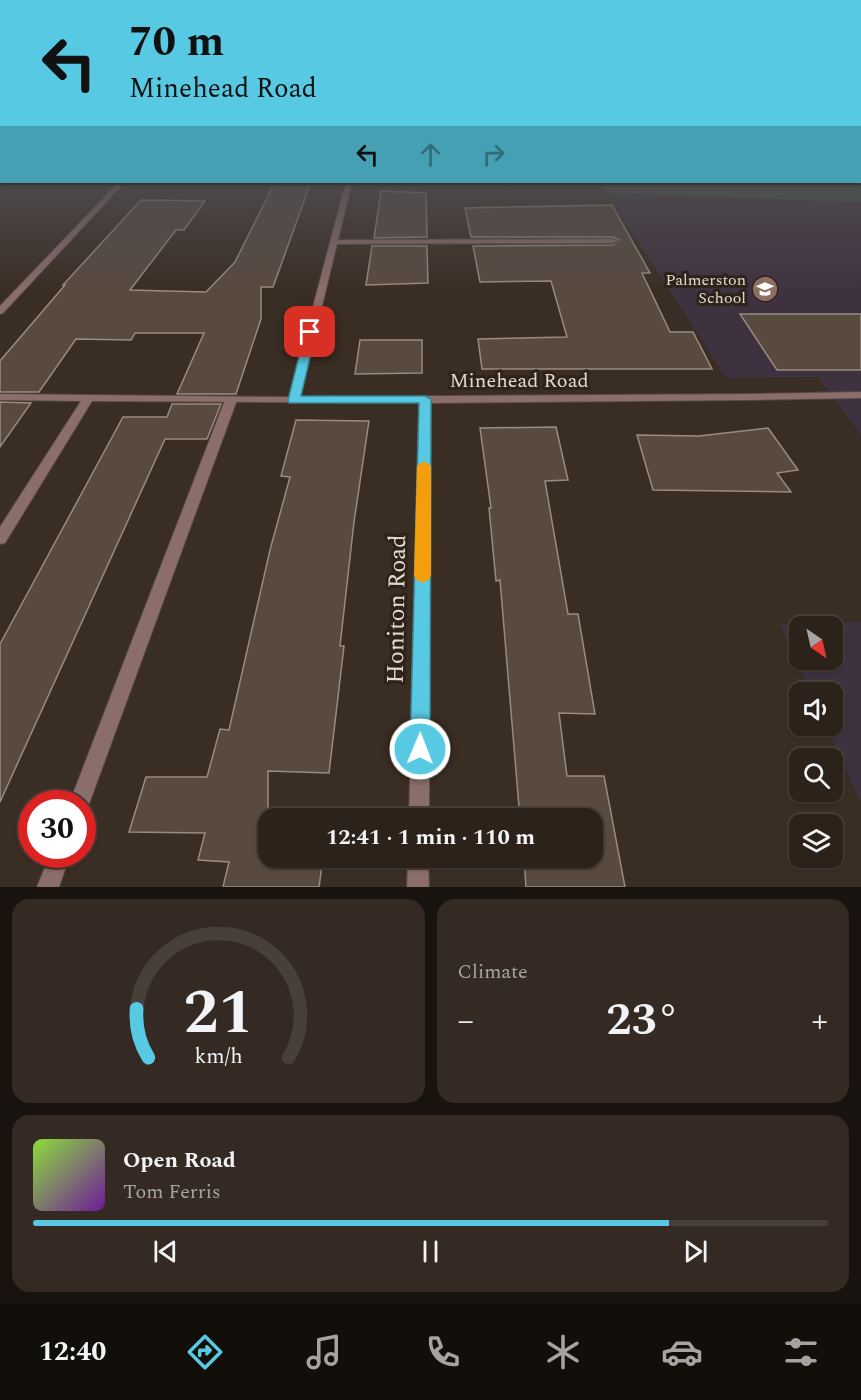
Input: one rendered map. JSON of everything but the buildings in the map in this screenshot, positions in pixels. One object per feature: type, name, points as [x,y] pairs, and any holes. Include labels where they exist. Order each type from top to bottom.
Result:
[{"type":"street","points":[[0,311],[96,209]]},
{"type":"street","points":[[294,400],[342,209]]},
{"type":"street","points":[[333,242],[613,241]]},
{"type":"street","name":"Minehead Road","points":[[0,398],[294,400],[861,395]]},
{"type":"street","points":[[0,539],[88,399]]},
{"type":"street","name":"Honiton Road","points":[[419,808],[425,399]]},
{"type":"street","points":[[84,790],[231,400]]},
{"type":"street","points":[[48,887],[55,868]]},
{"type":"street","points":[[418,868],[418,887]]},
{"type":"shaded area","name":"Palmerston School","points":[[618,209],[861,209],[861,435],[818,377],[726,378]]},
{"type":"shaded area","points":[[843,622],[861,622],[861,803],[843,763],[843,748],[836,748],[831,736],[843,736],[843,682],[806,682],[801,670],[843,670]]},
{"type":"shaded area","points":[[780,624],[789,624],[789,644]]},
{"type":"slow traffic","points":[[423,576],[424,466]]},
{"type":"place","name":"Palmerston School","points":[[765,289]]},
{"type":"route","points":[[310,332],[294,400],[425,399],[420,749]]}]
